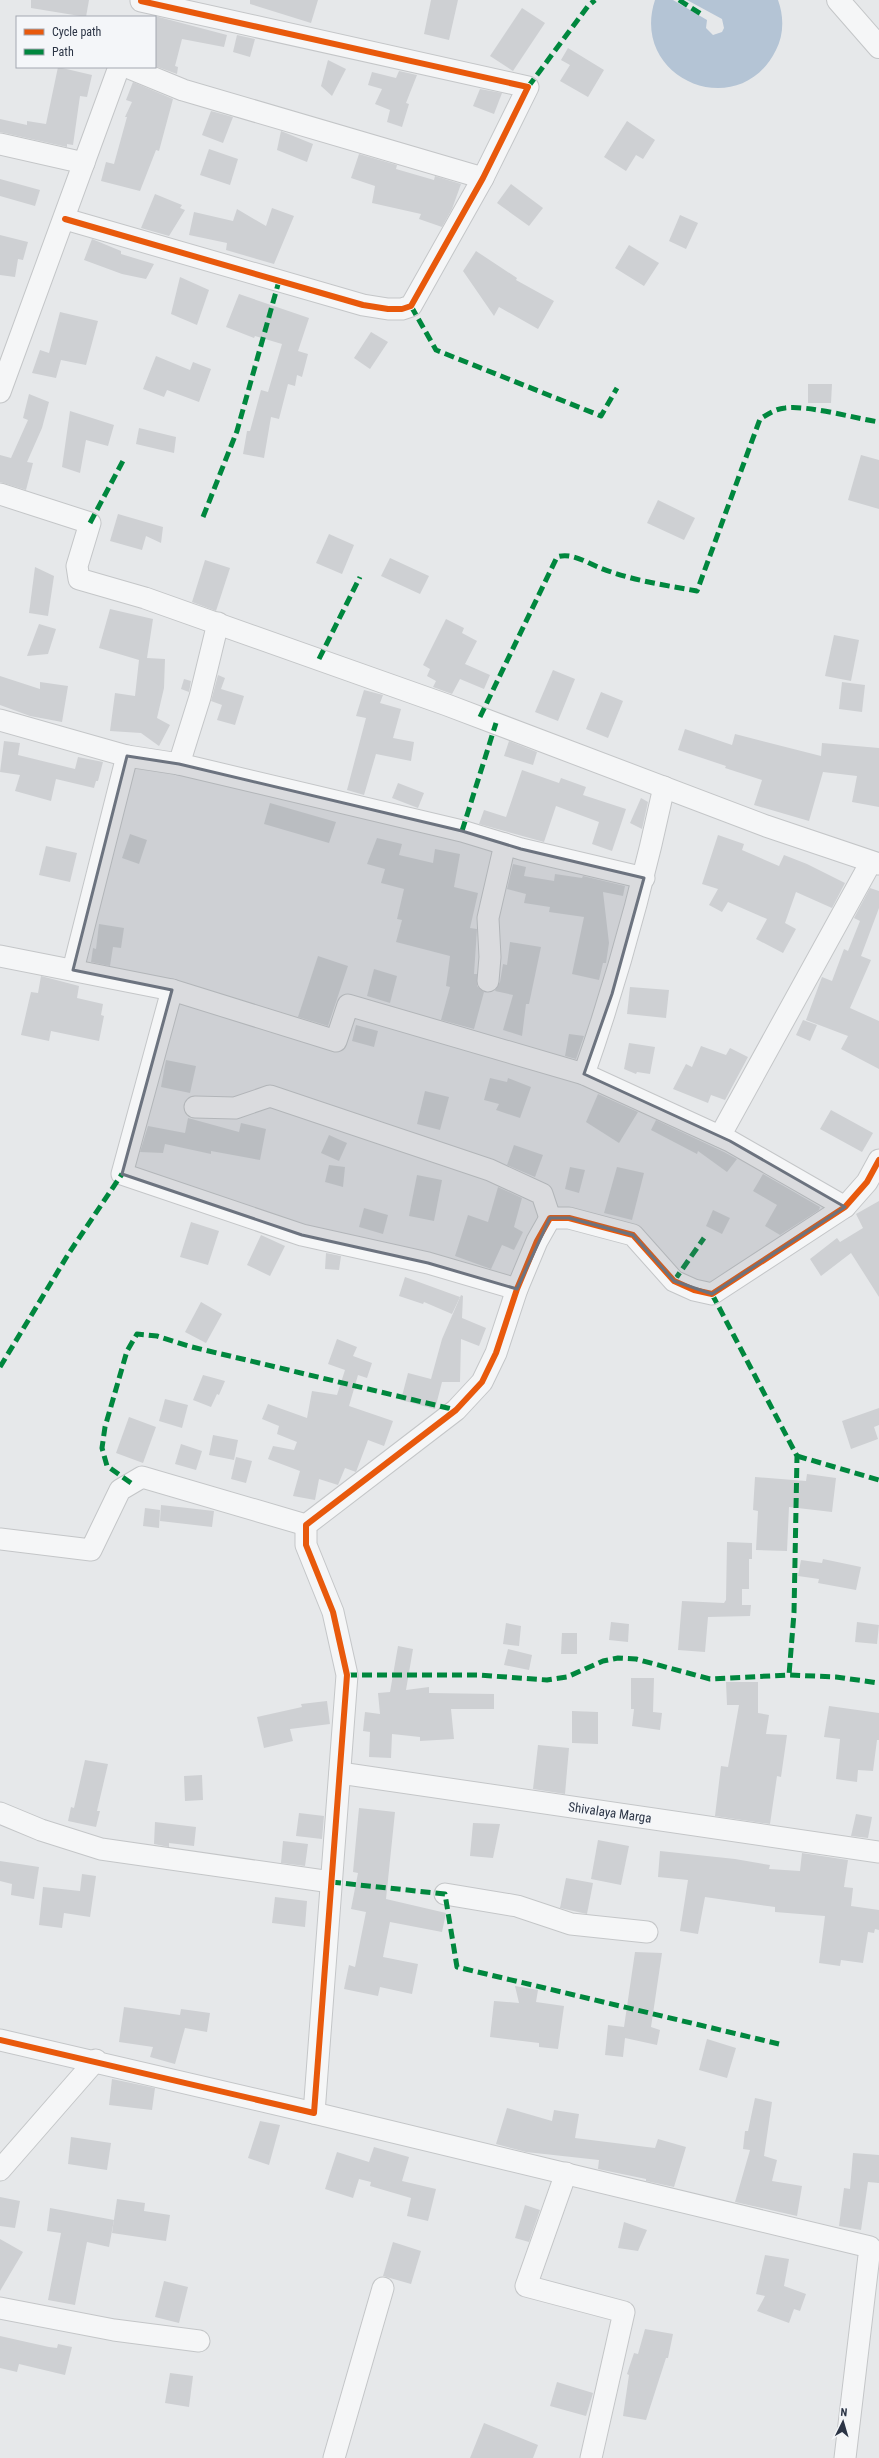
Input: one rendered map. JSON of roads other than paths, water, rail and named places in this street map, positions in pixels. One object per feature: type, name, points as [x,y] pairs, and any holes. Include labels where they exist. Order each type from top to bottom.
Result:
[{"type":"street","points":[[838,0],[879,47]]},
{"type":"street","points":[[65,218],[363,305],[402,309],[411,306],[483,178],[528,87],[140,6]]},
{"type":"street","points":[[0,390],[65,218],[119,68]]},
{"type":"street","points":[[129,68],[183,90],[483,178]]},
{"type":"street","points":[[0,144],[84,163]]},
{"type":"street","points":[[0,494],[90,523],[77,566],[79,579],[218,623],[447,705],[766,826],[875,863],[720,1136]]},
{"type":"street","points":[[179,764],[200,697],[218,623]]},
{"type":"street","points":[[0,720],[127,756],[179,764],[462,831],[505,844],[644,878]]},
{"type":"street","points":[[73,970],[127,756]]},
{"type":"street","points":[[584,1074],[612,994],[644,878],[664,787]]},
{"type":"street","points":[[488,981],[490,957],[488,918],[505,844]]},
{"type":"street","points":[[0,956],[172,990],[336,1041],[348,1005],[584,1074],[720,1136],[845,1207]]},
{"type":"street","points":[[172,990],[122,1174],[302,1235],[428,1263],[517,1289]]},
{"type":"street","points":[[195,1108],[235,1108],[270,1096],[490,1170],[542,1194],[550,1218],[537,1241],[517,1289],[496,1353],[482,1382],[456,1410],[306,1525]]},
{"type":"street","points":[[550,1218],[569,1218],[633,1236],[674,1281],[694,1290],[712,1294],[845,1207],[867,1182],[879,1160]]},
{"type":"street","points":[[0,1539],[91,1550],[120,1490],[142,1477],[306,1525]]},
{"type":"street","points":[[306,1525],[306,1546],[333,1612],[347,1675],[314,2113]]},
{"type":"street","name":"Shivalaya Marga","points":[[340,1773],[879,1852]]},
{"type":"street","points":[[0,1812],[41,1830],[101,1849],[331,1882]]},
{"type":"street","points":[[445,1894],[517,1906],[571,1924],[647,1932]]},
{"type":"street","points":[[0,2040],[96,2060],[874,2246],[845,2458]]},
{"type":"street","points":[[0,2170],[96,2060]]},
{"type":"street","points":[[566,2173],[526,2286],[624,2312],[591,2458]]},
{"type":"street","points":[[334,2458],[383,2288]]},
{"type":"street","points":[[0,2308],[114,2330],[199,2341]]},
{"type":"water","points":[[655,0],[673,0],[707,20],[706,28],[713,35],[722,32],[724,28],[722,19],[687,0],[778,0],[782,19],[781,38],[776,50],[759,73],[738,85],[715,88],[692,83],[672,70],[658,52],[651,28]]}]
